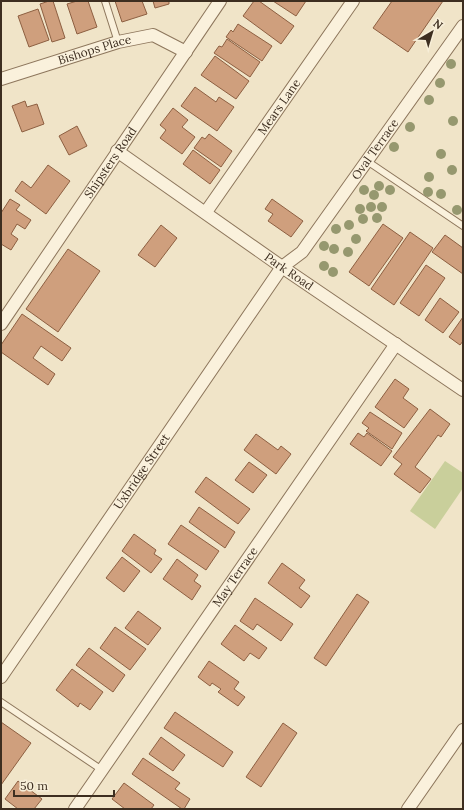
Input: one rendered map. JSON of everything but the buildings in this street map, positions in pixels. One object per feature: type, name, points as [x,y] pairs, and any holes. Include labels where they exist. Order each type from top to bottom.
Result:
[{"type":"street","name":"Shipsters Road","points":[[1,324],[5,308],[117,151],[220,1]]},
{"type":"street","name":"Mears Lane","points":[[206,212],[353,1]]},
{"type":"street","name":"Oval Terrace","points":[[282,267],[302,252],[463,26]]},
{"type":"street","name":"Bishops Place","points":[[1,79],[118,42],[153,35],[186,52]]},
{"type":"street","name":"Park Road","points":[[117,151],[206,212],[282,267],[463,390]]},
{"type":"street","name":"Uxbridge Street","points":[[1,677],[282,267]]},
{"type":"street","name":"May Terrace","points":[[75,809],[396,344]]},
{"type":"street","points":[[408,809],[463,730]]},
{"type":"lane","points":[[105,1],[118,42]]},
{"type":"lane","points":[[367,161],[463,226]]},
{"type":"lane","points":[[1,702],[102,770]]},
{"type":"green space","points":[[445,461],[463,473],[463,488],[435,529],[410,511]]}]
